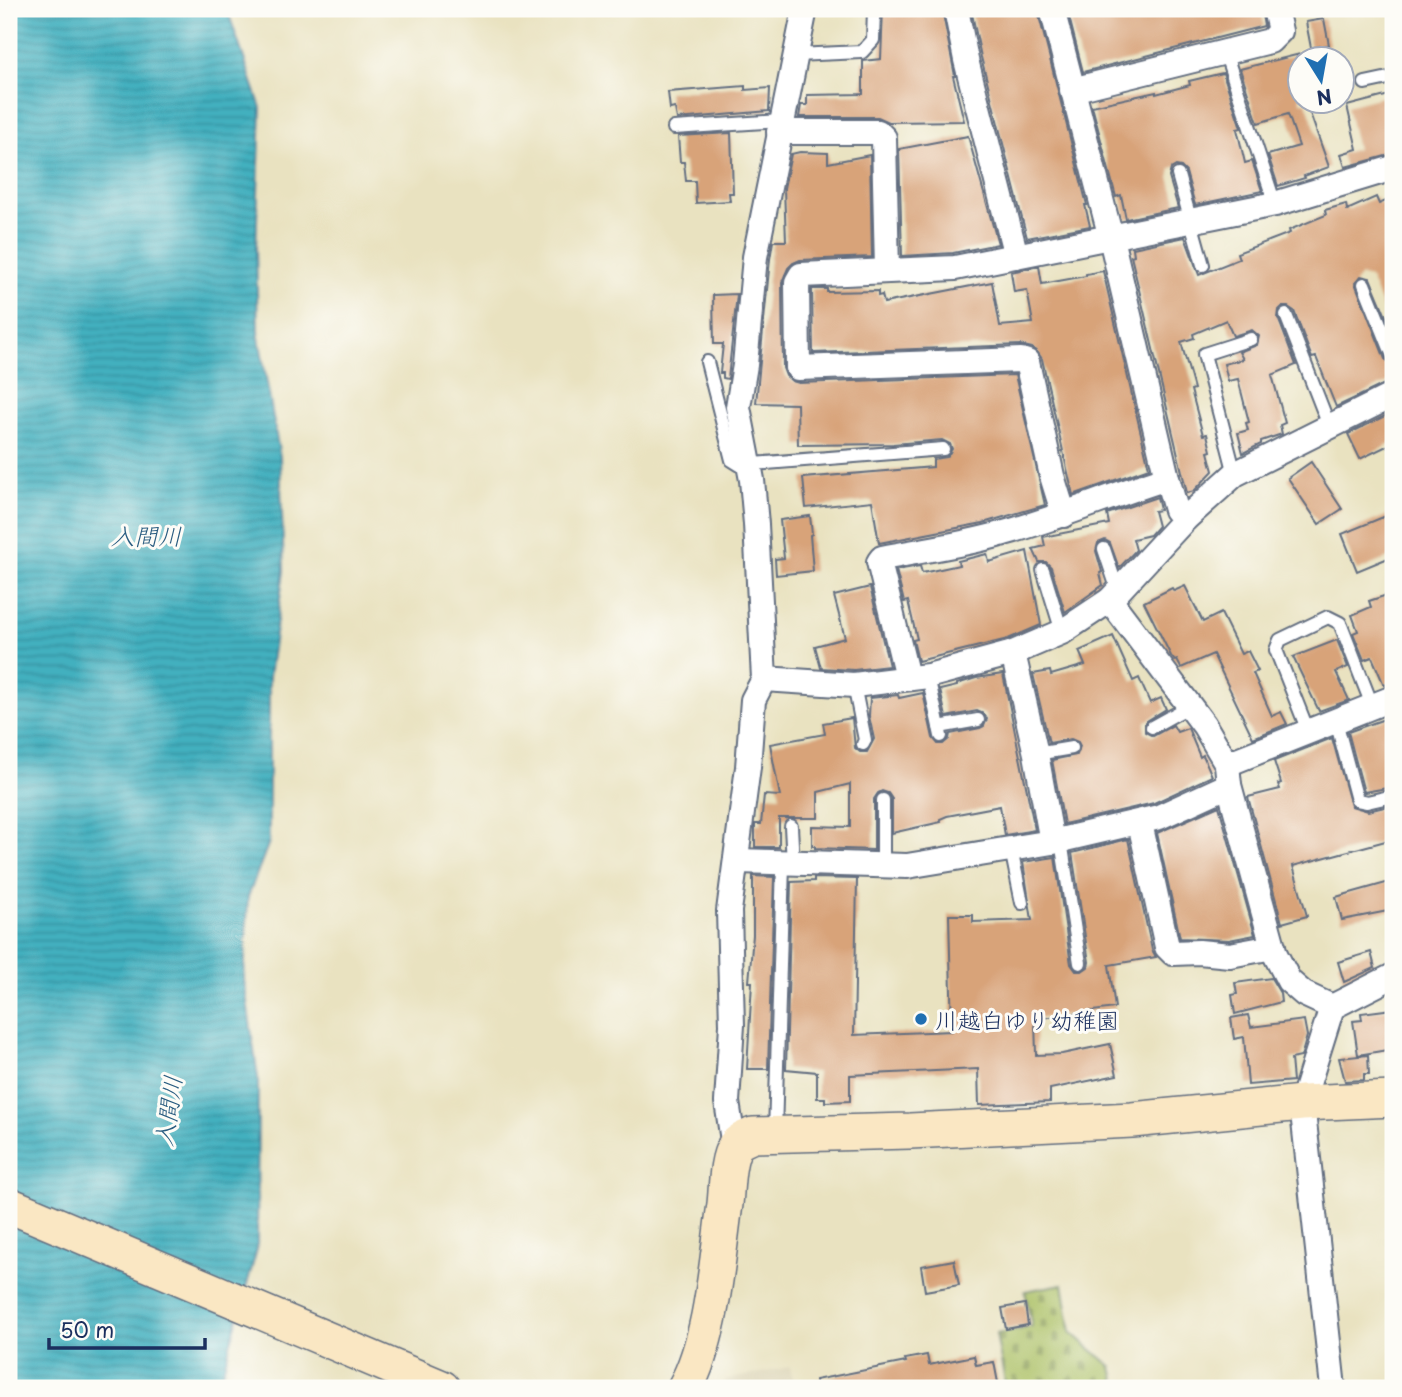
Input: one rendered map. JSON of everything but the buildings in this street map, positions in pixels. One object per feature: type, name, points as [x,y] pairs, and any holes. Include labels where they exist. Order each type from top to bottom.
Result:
[{"type":"street","points":[[685,1388],[700,1354],[707,1321],[734,1147],[727,1102],[732,1025],[729,911],[737,862],[753,701],[764,679],[757,524],[738,407],[745,365],[755,257],[805,9]]},
{"type":"street","points":[[956,9],[966,60],[1016,256]]},
{"type":"street","points":[[1052,9],[1111,238],[1167,478],[1176,510],[1185,519]]},
{"type":"street","points":[[1072,90],[1270,41],[1280,31],[1275,9]]},
{"type":"street","points":[[780,126],[878,132],[884,138],[887,270]]},
{"type":"street","points":[[1064,515],[1052,476],[1027,362],[1021,360],[798,368],[797,282],[801,275],[955,268],[1275,204],[1393,168]]},
{"type":"street","points":[[764,679],[854,685],[917,677],[1013,653],[1062,632],[1114,596],[1185,519],[1235,474],[1393,395]]},
{"type":"street","points":[[917,677],[879,562],[882,558],[1000,534],[1064,515],[1167,478]]},
{"type":"street","points":[[1114,596],[1204,725],[1228,775],[1273,947],[1289,981],[1304,994],[1332,1007]]},
{"type":"street","points":[[1013,653],[1057,842]]},
{"type":"street","points":[[737,862],[907,866],[1057,842],[1140,822],[1173,812],[1228,775],[1308,731],[1383,702]]},
{"type":"street","points":[[1140,822],[1167,947],[1173,953],[1199,951],[1230,954],[1273,947]]},
{"type":"street","points":[[1333,1388],[1303,1103],[1332,1007],[1393,976]]},
{"type":"street","points":[[734,1147],[741,1140],[753,1135],[910,1131],[1132,1120],[1303,1103],[1393,1099]]},
{"type":"street","points":[[9,1205],[442,1388]]},
{"type":"lane","points":[[795,55],[862,52],[873,40],[874,9]]},
{"type":"lane","points":[[1225,52],[1275,204]]},
{"type":"lane","points":[[1365,83],[1393,77]]},
{"type":"lane","points":[[674,128],[780,126]]},
{"type":"lane","points":[[1178,175],[1203,265]]},
{"type":"lane","points":[[1364,284],[1393,356]]},
{"type":"lane","points":[[1286,315],[1330,428]]},
{"type":"lane","points":[[1235,474],[1205,354],[1251,339]]},
{"type":"lane","points":[[707,362],[732,460],[740,465],[943,449]]},
{"type":"lane","points":[[1104,549],[1114,596]]},
{"type":"lane","points":[[1044,570],[1062,632]]},
{"type":"lane","points":[[1308,731],[1276,650],[1280,640],[1328,617],[1340,623],[1383,702]]},
{"type":"lane","points":[[917,677],[940,732],[978,720]]},
{"type":"lane","points":[[854,685],[865,740],[863,744]]},
{"type":"lane","points":[[1152,727],[1190,706]]},
{"type":"lane","points":[[1336,721],[1357,800],[1367,802],[1393,796]]},
{"type":"lane","points":[[1036,754],[1072,748]]},
{"type":"lane","points":[[883,800],[883,865]]},
{"type":"lane","points":[[775,1134],[792,826]]},
{"type":"lane","points":[[1057,842],[1080,963]]},
{"type":"lane","points":[[1012,849],[1022,903]]},
{"type":"shaded area","points":[[790,1367],[794,1388],[727,1388],[725,1380]]},
{"type":"green space","points":[[1063,1284],[1071,1332],[1112,1367],[1117,1388],[1006,1388],[996,1334],[1032,1327],[1025,1291]]},
{"type":"water","name":"入間川","points":[[9,9],[227,9],[261,108],[256,249],[258,332],[280,457],[284,571],[269,676],[269,842],[248,897],[244,980],[258,1078],[257,1249],[218,1388],[9,1388]]},
{"type":"place","name":"川越白ゆり幼稚園","points":[[921,1019]]}]
